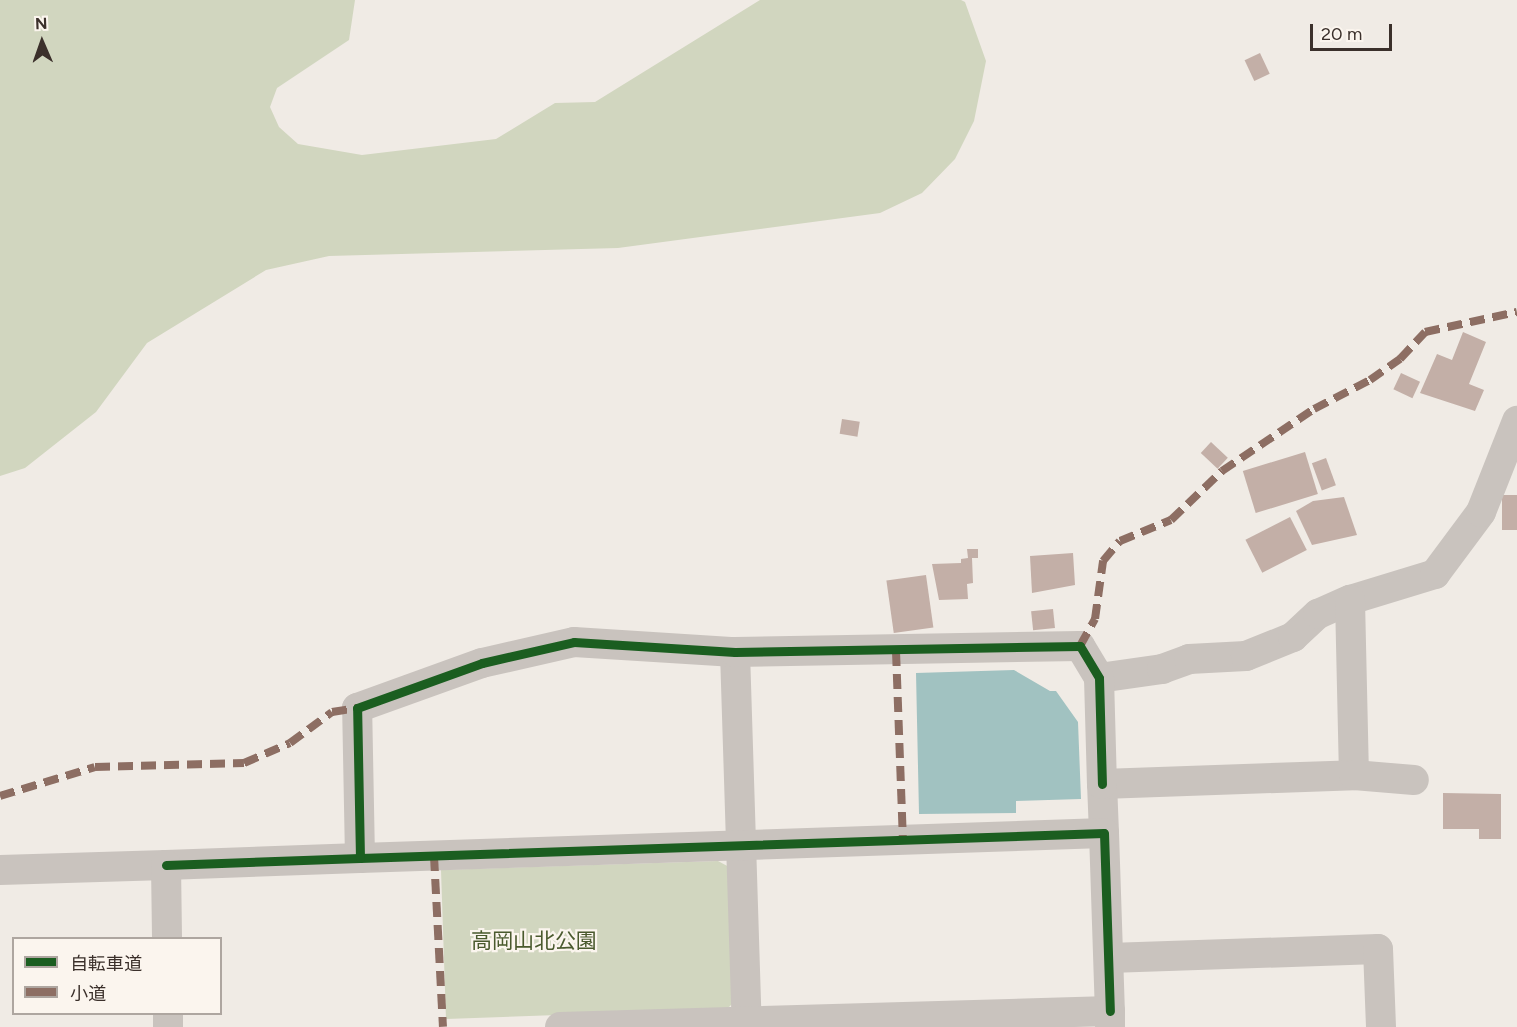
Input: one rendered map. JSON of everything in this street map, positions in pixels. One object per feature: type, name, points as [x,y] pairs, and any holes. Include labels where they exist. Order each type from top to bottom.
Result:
[{"type":"street","points":[[1100,678],[1162,669],[1189,658],[1246,656],[1293,637],[1318,614],[1350,600],[1435,574],[1481,512],[1517,421]]},
{"type":"street","points":[[1350,600],[1354,775]]},
{"type":"street","points":[[360,858],[357,708],[482,663],[574,642],[735,652],[1080,646],[1100,678],[1110,1019],[560,1027]]},
{"type":"street","points":[[735,652],[747,1023]]},
{"type":"street","points":[[1102,784],[1354,775],[1414,780]]},
{"type":"street","points":[[0,870],[1104,833]]},
{"type":"street","points":[[166,865],[167,937]]},
{"type":"street","points":[[1109,958],[1378,949],[1381,1027]]},
{"type":"green space","points":[[0,0],[355,0],[349,40],[277,88],[270,107],[279,127],[298,144],[362,155],[496,139],[555,103],[595,102],[760,0],[961,0],[965,2],[986,61],[974,121],[955,159],[922,193],[880,213],[618,248],[329,256],[266,270],[147,343],[96,412],[25,468],[0,476]]},
{"type":"green space","name":"高岡山北公園","points":[[718,861],[731,868],[735,1001],[727,1009],[446,1019],[441,870]]},
{"type":"water","points":[[1014,670],[1050,691],[1056,691],[1078,722],[1081,799],[1016,801],[1016,813],[919,814],[916,673]]},
{"type":"building","points":[[1260,53],[1270,74],[1254,81],[1245,60]]},
{"type":"building","points":[[1463,332],[1486,342],[1469,384],[1484,390],[1475,411],[1420,393],[1437,354],[1452,360]]},
{"type":"building","points":[[1401,373],[1420,382],[1412,398],[1393,389]]},
{"type":"building","points":[[842,419],[860,422],[857,437],[840,434]]},
{"type":"building","points":[[1211,442],[1228,458],[1218,469],[1201,453]]},
{"type":"building","points":[[1305,452],[1318,494],[1256,513],[1243,471]]},
{"type":"building","points":[[1326,458],[1336,485],[1322,490],[1312,463]]},
{"type":"building","points":[[1502,495],[1517,495],[1517,530],[1502,530]]},
{"type":"building","points":[[1344,497],[1357,535],[1312,545],[1296,511],[1313,501]]},
{"type":"building","points":[[1290,517],[1307,550],[1262,573],[1245,540]]},
{"type":"building","points":[[967,549],[978,549],[978,558],[972,558],[973,583],[967,584],[968,599],[939,600],[932,564],[961,563],[961,559],[968,558]]},
{"type":"building","points":[[1073,553],[1075,585],[1032,593],[1030,556]]},
{"type":"building","points":[[926,575],[933,627],[894,633],[886,581]]},
{"type":"building","points":[[1053,609],[1055,628],[1033,630],[1031,611]]},
{"type":"building","points":[[1443,793],[1501,794],[1501,839],[1479,839],[1479,829],[1443,829]]},
{"type":"marked path","points":[[1080,646],[1095,619],[1103,561],[1120,541],[1171,520],[1222,471],[1314,409],[1370,380],[1400,359],[1425,332],[1517,312]]},
{"type":"marked path","points":[[896,651],[903,840]]},
{"type":"marked path","points":[[0,796],[95,767],[244,763],[290,743],[332,712],[357,708]]},
{"type":"marked path","points":[[434,856],[443,1027]]},
{"type":"cycle path","points":[[166,865],[360,858],[357,708],[482,663],[574,642],[735,652],[1080,646],[1099,678],[1102,784]]},
{"type":"cycle path","points":[[360,858],[1104,833],[1110,1011]]}]
